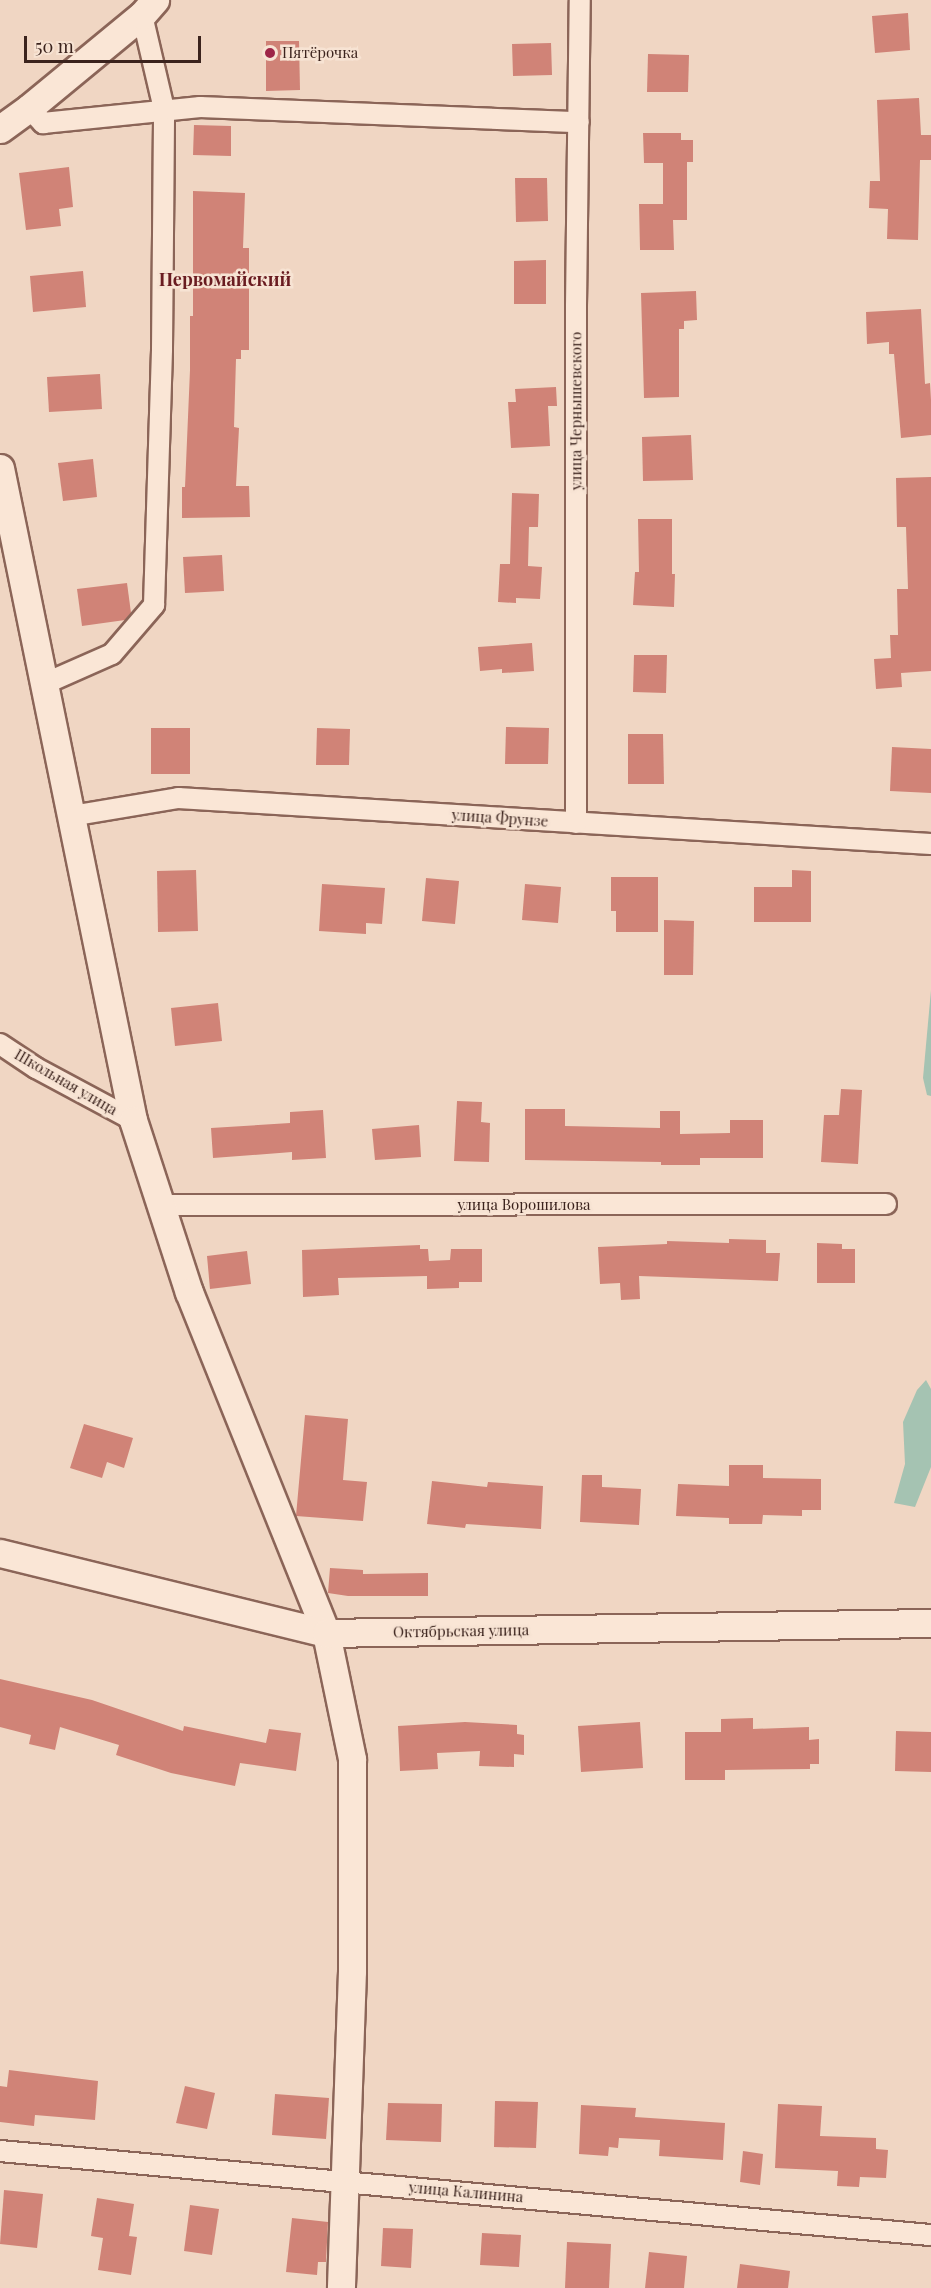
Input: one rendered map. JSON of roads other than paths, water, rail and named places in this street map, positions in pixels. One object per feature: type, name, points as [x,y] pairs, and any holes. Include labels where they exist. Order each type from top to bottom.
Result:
[{"type":"street","name":"улица Чернышевского","points":[[576,823],[580,0]]},
{"type":"street","points":[[0,129],[29,108],[149,8]]},
{"type":"street","points":[[44,684],[112,654],[154,605],[162,349],[164,108],[149,8]]},
{"type":"street","points":[[29,108],[43,123],[164,108],[200,107],[579,122]]},
{"type":"street","points":[[0,468],[133,1120],[189,1292],[326,1632],[352,1759],[352,1971],[341,2288]]},
{"type":"street","name":"улица Фрунзе","points":[[71,816],[178,798],[931,844]]},
{"type":"street","name":"Школьная улица","points":[[0,1044],[36,1068],[133,1120]]},
{"type":"street","name":"улица Ворошилова","points":[[162,1205],[886,1204]]},
{"type":"street","name":"Октябрьская улица","points":[[0,1553],[326,1632],[931,1623]]},
{"type":"street","name":"улица Калинина","points":[[0,2151],[931,2235]]},
{"type":"place","name":"Пятёрочка","points":[[270,53]]},
{"type":"district","name":"Первомайский","points":[[225,279]]}]
